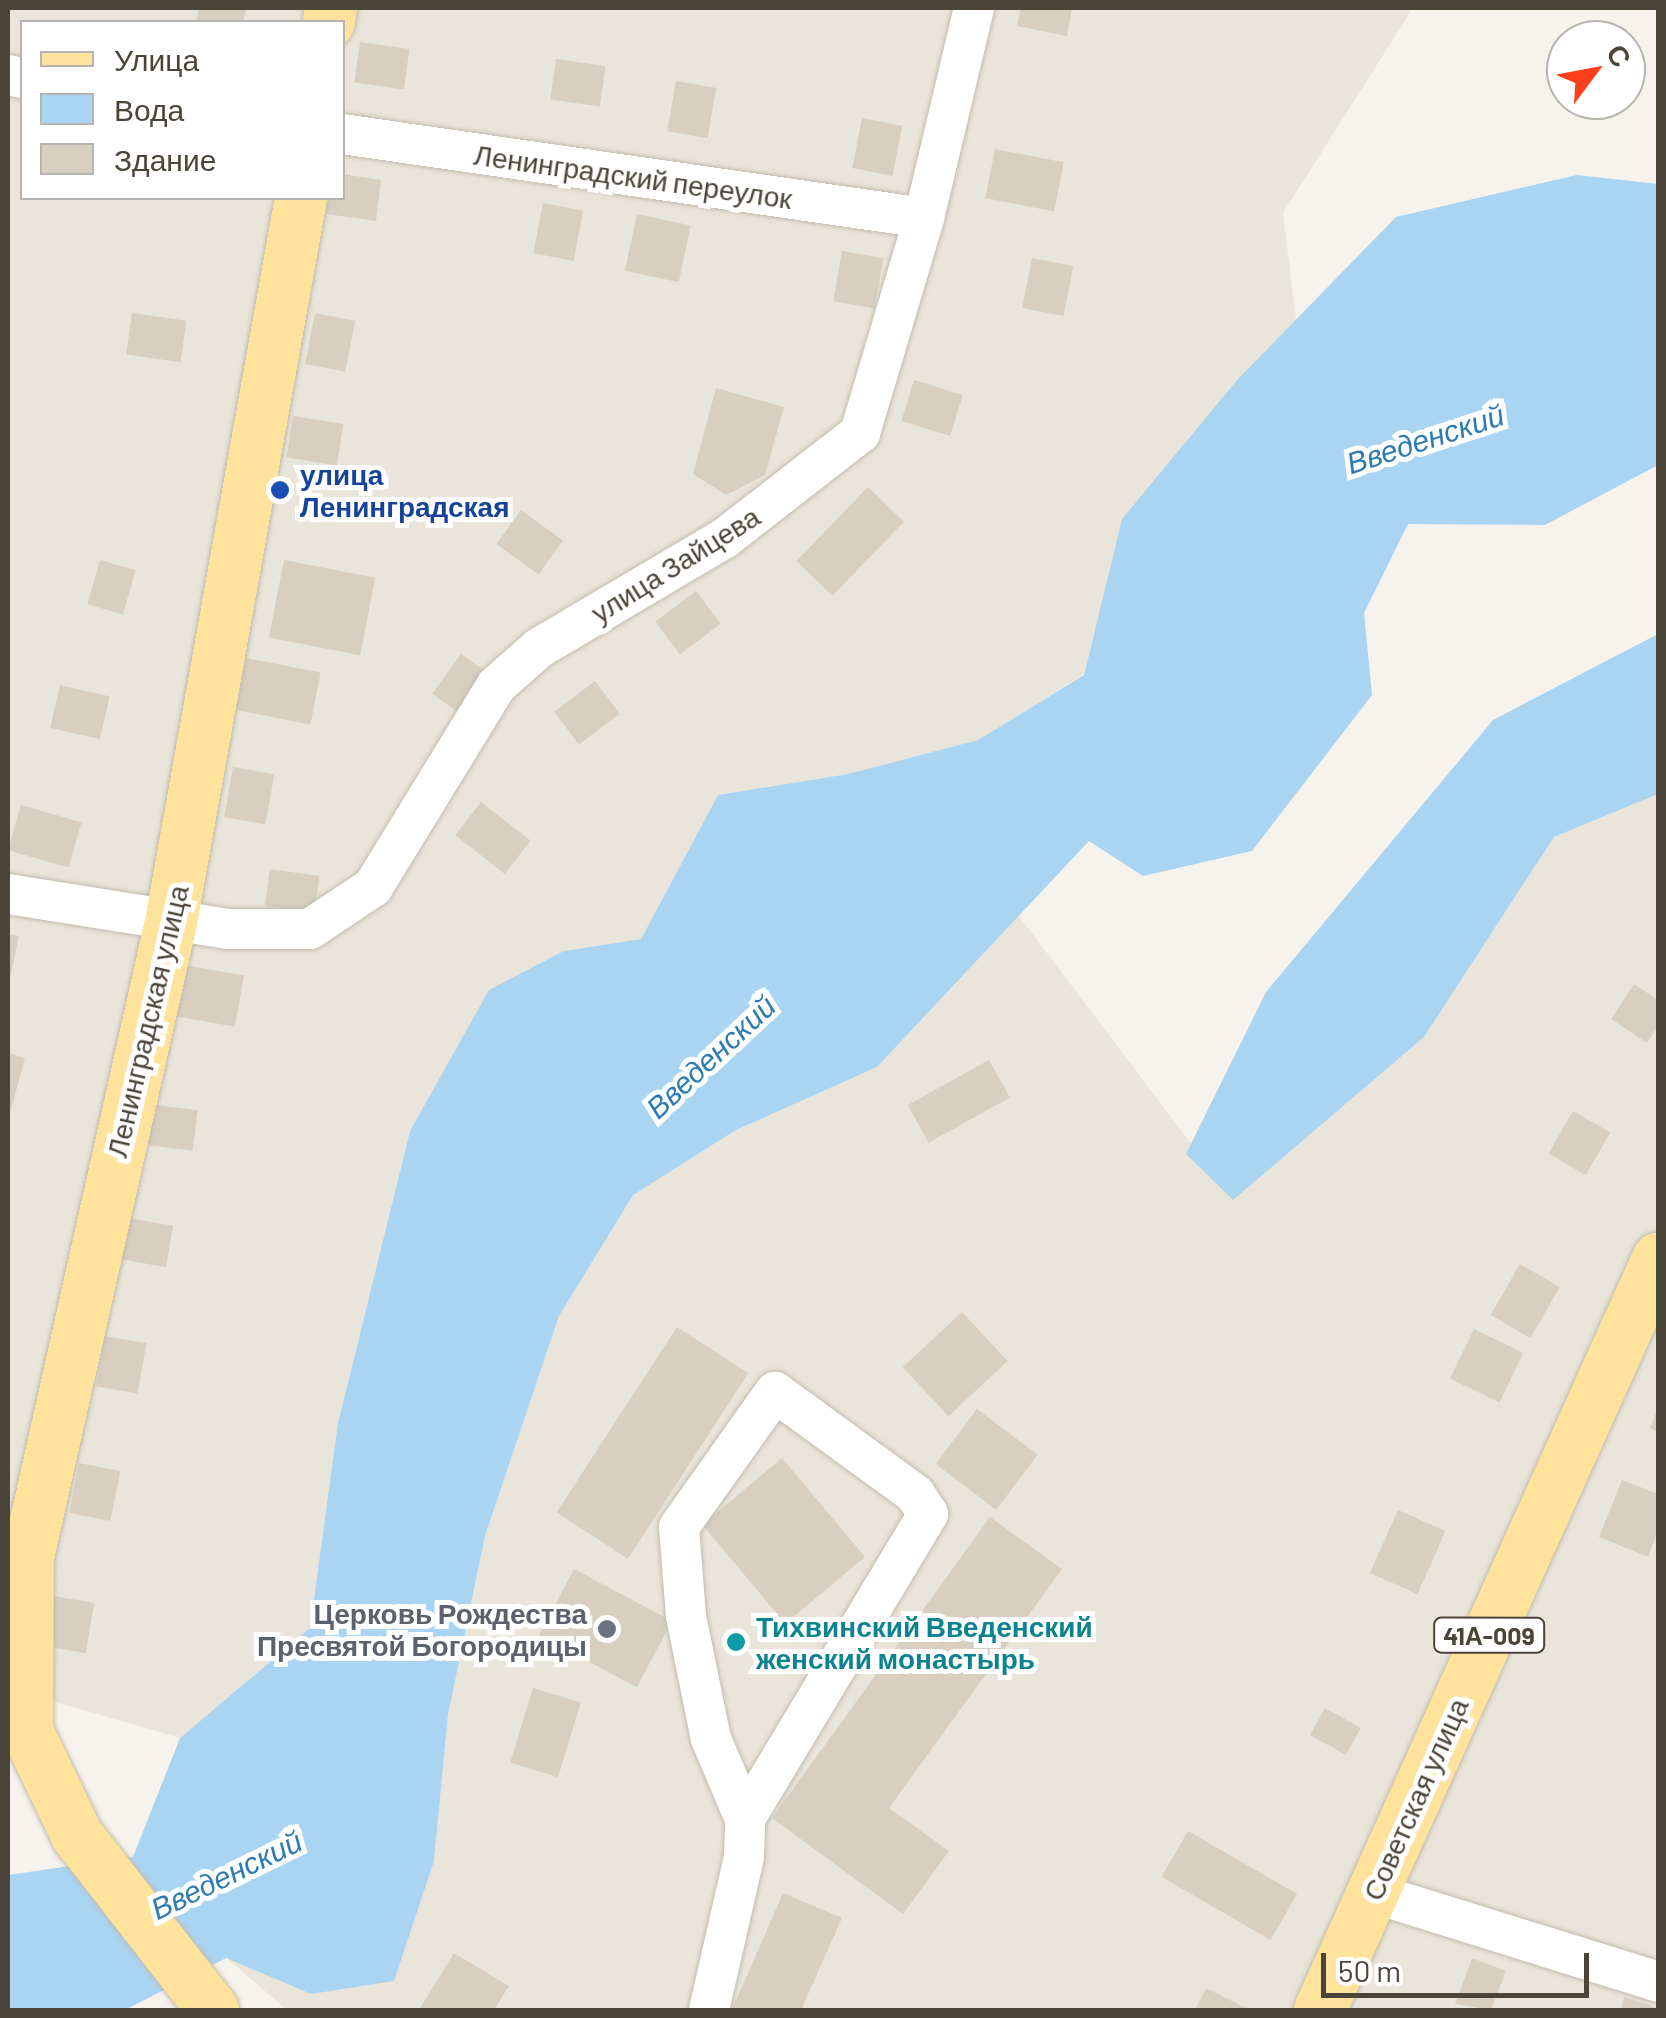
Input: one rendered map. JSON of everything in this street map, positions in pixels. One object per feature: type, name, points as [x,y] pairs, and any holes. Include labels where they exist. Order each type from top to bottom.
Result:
[{"type":"main road","name":"Ленинградская улица","points":[[205,2002],[76,1836],[17,1736],[28,1557],[172,922],[301,200]]},
{"type":"main road","name":"Советская улица","points":[[1320,2010],[1658,1259]]},
{"type":"street","name":"улица Зайцева","points":[[8,894],[172,922],[310,929],[373,887],[496,686],[539,648],[725,538],[860,433],[924,218],[974,8]]},
{"type":"street","name":"Ленинградский переулок","points":[[345,134],[924,218]]},
{"type":"street","points":[[709,2010],[744,1857],[745,1819],[711,1739],[686,1616],[679,1527],[776,1392],[915,1494],[928,1514],[745,1819]]},
{"type":"street","points":[[1373,1893],[1658,1982]]},
{"type":"shaded area","points":[[8,8],[1413,8],[1283,213],[1296,319],[1122,519],[1084,674],[978,740],[848,774],[718,795],[641,939],[564,951],[410,1131],[338,1423],[310,1628],[180,1738],[8,1688]]},
{"type":"shaded area","points":[[1658,794],[1658,2010],[287,2010],[227,1958],[311,1994],[434,1861],[448,1715],[485,1536],[559,1316],[633,1194],[736,1130],[877,1067],[1019,916],[1233,1199],[1424,1037],[1554,837]]},
{"type":"water","name":"Введенский","points":[[1577,175],[1658,184],[1658,465],[1545,525],[1408,524],[1364,613],[1372,695],[1252,851],[1143,876],[1089,841],[877,1067],[736,1130],[633,1195],[559,1316],[485,1536],[448,1715],[434,1861],[394,1981],[311,1994],[226,1958],[125,2010],[8,2010],[8,1875],[133,1857],[180,1738],[310,1628],[338,1423],[410,1131],[489,990],[564,951],[641,939],[718,795],[848,774],[978,740],[1084,675],[1122,519],[1238,379],[1396,217]]},
{"type":"water","points":[[1658,634],[1658,794],[1554,837],[1424,1037],[1233,1200],[1186,1154],[1266,992],[1493,720]]},
{"type":"building","points":[[199,8],[246,9],[243,20],[196,20]]},
{"type":"building","points":[[1021,8],[1072,8],[1067,36],[1017,26]]},
{"type":"building","points":[[360,42],[410,49],[404,90],[354,83]]},
{"type":"building","points":[[556,59],[606,66],[600,107],[550,100]]},
{"type":"building","points":[[676,81],[716,88],[708,138],[667,131]]},
{"type":"building","points":[[862,118],[902,126],[893,176],[852,168]]},
{"type":"building","points":[[995,149],[1064,162],[1054,211],[985,198]]},
{"type":"building","points":[[345,174],[381,180],[376,221],[326,214],[328,200],[345,200]]},
{"type":"building","points":[[543,203],[583,211],[574,261],[533,253]]},
{"type":"building","points":[[637,214],[691,225],[679,282],[625,271]]},
{"type":"building","points":[[842,251],[883,258],[875,309],[833,301]]},
{"type":"building","points":[[1032,258],[1073,266],[1063,316],[1022,308]]},
{"type":"building","points":[[132,313],[186,321],[181,362],[126,355]]},
{"type":"building","points":[[315,313],[355,321],[345,372],[305,364]]},
{"type":"building","points":[[914,380],[963,395],[950,436],[901,421]]},
{"type":"building","points":[[716,388],[784,407],[765,475],[726,495],[693,474]]},
{"type":"building","points":[[293,416],[343,424],[337,465],[286,457]]},
{"type":"building","points":[[868,487],[904,522],[832,596],[796,561]]},
{"type":"building","points":[[521,510],[563,541],[538,575],[496,544]]},
{"type":"building","points":[[100,560],[136,570],[123,614],[87,604]]},
{"type":"building","points":[[284,560],[375,578],[360,655],[269,638]]},
{"type":"building","points":[[696,591],[721,624],[680,654],[655,622]]},
{"type":"building","points":[[461,654],[487,673],[458,712],[432,694]]},
{"type":"building","points":[[246,658],[321,673],[310,725],[236,710]]},
{"type":"building","points":[[595,681],[620,714],[579,744],[554,712]]},
{"type":"building","points":[[60,685],[110,696],[100,739],[50,728]]},
{"type":"building","points":[[233,767],[274,774],[266,825],[224,817]]},
{"type":"building","points":[[481,802],[531,841],[505,874],[455,835]]},
{"type":"building","points":[[21,805],[82,822],[69,868],[8,850]]},
{"type":"building","points":[[270,869],[320,876],[314,913],[265,906]]},
{"type":"building","points":[[8,934],[19,936],[9,983],[8,983]]},
{"type":"building","points":[[179,964],[244,975],[235,1027],[170,1015]]},
{"type":"building","points":[[1634,984],[1658,1000],[1658,1026],[1647,1043],[1611,1019]]},
{"type":"building","points":[[8,1053],[25,1058],[9,1117],[8,1117]]},
{"type":"building","points":[[989,1060],[1010,1098],[929,1143],[908,1105]]},
{"type":"building","points":[[148,1104],[198,1110],[193,1151],[143,1145]]},
{"type":"building","points":[[1573,1111],[1610,1132],[1586,1175],[1548,1153]]},
{"type":"building","points":[[123,1217],[173,1226],[166,1267],[116,1258]]},
{"type":"building","points":[[1520,1264],[1560,1287],[1530,1338],[1490,1315]]},
{"type":"building","points":[[962,1312],[1008,1361],[948,1416],[903,1367]]},
{"type":"building","points":[[677,1327],[748,1373],[628,1559],[557,1512]]},
{"type":"building","points":[[1474,1329],[1523,1353],[1499,1403],[1450,1378]]},
{"type":"building","points":[[105,1336],[146,1343],[138,1394],[96,1386]]},
{"type":"building","points":[[1658,1408],[1658,1432],[1650,1428]]},
{"type":"building","points":[[977,1409],[1038,1455],[996,1510],[935,1464]]},
{"type":"building","points":[[782,1458],[865,1557],[785,1624],[702,1525]]},
{"type":"building","points":[[79,1463],[120,1471],[110,1521],[69,1513]]},
{"type":"building","points":[[1622,1480],[1658,1494],[1658,1530],[1648,1557],[1599,1537]]},
{"type":"building","points":[[1398,1510],[1446,1531],[1417,1594],[1370,1573]]},
{"type":"building","points":[[990,1517],[1062,1569],[889,1808],[949,1851],[903,1914],[772,1818]]},
{"type":"building","name":"Церковь Рождества Пресвятой Богородицы","points":[[574,1569],[672,1621],[637,1687],[539,1635]]},
{"type":"building","points":[[54,1596],[94,1603],[86,1653],[45,1646]]},
{"type":"building","points":[[533,1688],[581,1703],[558,1777],[510,1763]]},
{"type":"building","points":[[1325,1708],[1361,1728],[1346,1755],[1310,1735]]},
{"type":"building","points":[[1188,1831],[1297,1894],[1271,1940],[1162,1877]]},
{"type":"building","points":[[783,1893],[842,1918],[801,2010],[732,2010]]},
{"type":"building","points":[[454,1953],[509,1986],[494,2010],[419,2010]]},
{"type":"building","points":[[1472,1958],[1506,1971],[1491,2010],[1455,2004]]},
{"type":"building","points":[[1206,1988],[1246,2008],[1195,2010]]},
{"type":"building","points":[[1624,1997],[1658,2008],[1658,2010],[1621,2010]]},
{"type":"place","name":"улица Ленинградская","points":[[280,490]]},
{"type":"place","name":"Церковь Рождества Пресвятой Богородицы","points":[[607,1629]]},
{"type":"place","name":"Тихвинский Введенский женский монастырь","points":[[736,1642]]}]
